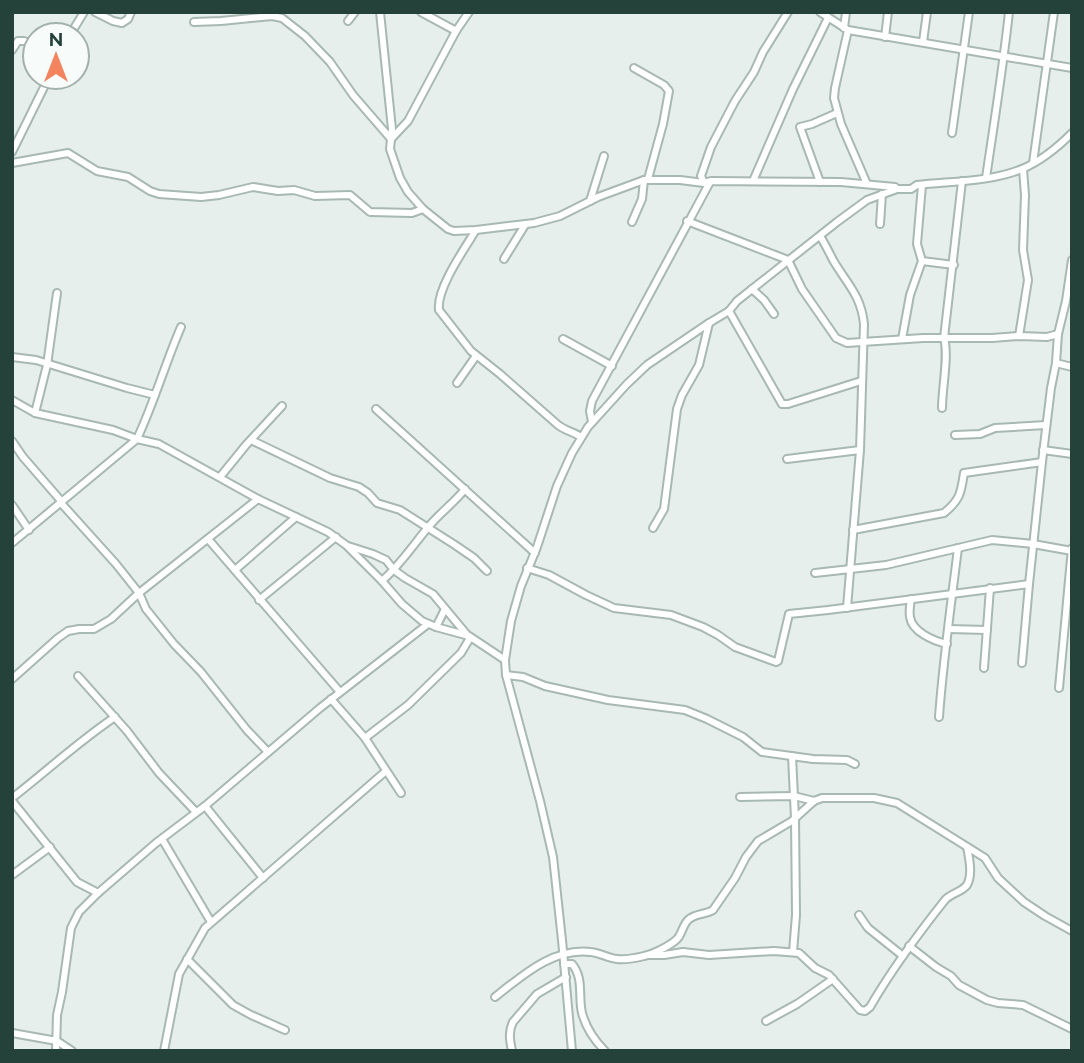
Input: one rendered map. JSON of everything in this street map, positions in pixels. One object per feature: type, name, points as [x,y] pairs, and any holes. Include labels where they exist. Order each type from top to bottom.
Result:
[{"type":"street","points":[[95,12],[122,23],[128,19],[131,12]]},
{"type":"street","points":[[348,22],[355,12]]},
{"type":"street","points":[[380,12],[391,129],[390,149],[403,185],[423,209],[448,229],[475,230],[525,225],[559,216],[646,179],[820,182],[911,189]]},
{"type":"street","points":[[421,12],[456,31]]},
{"type":"street","points":[[391,139],[408,121],[469,12]]},
{"type":"street","points":[[707,182],[701,176],[711,146],[754,72],[763,51],[788,12]]},
{"type":"street","points":[[820,12],[846,29],[1072,68]]},
{"type":"street","points":[[846,12],[846,29],[834,98],[837,113],[867,184]]},
{"type":"street","points":[[885,37],[888,12]]},
{"type":"street","points":[[923,42],[927,12]]},
{"type":"street","points":[[952,133],[969,12]]},
{"type":"street","points":[[986,178],[1009,12]]},
{"type":"street","points":[[1033,163],[1055,12]]},
{"type":"street","points":[[194,22],[272,16],[282,18],[305,36],[330,62],[353,95],[391,139]]},
{"type":"street","points":[[753,181],[793,89],[828,18]]},
{"type":"street","points":[[632,222],[642,199],[663,124],[669,91],[664,85],[634,68]]},
{"type":"street","points":[[12,152],[42,91]]},
{"type":"street","points":[[820,182],[800,127],[837,113]]},
{"type":"street","points":[[572,1051],[550,841],[506,675],[505,660],[515,603],[564,468],[592,422],[647,365],[729,311],[737,301],[867,200],[897,188],[911,189],[922,184],[986,178],[1023,169],[1072,133]]},
{"type":"street","points":[[12,163],[68,153],[97,171],[128,177],[159,194],[201,197],[253,187],[278,191],[294,190],[315,196],[350,195],[366,209],[375,212],[412,214],[423,209]]},
{"type":"street","points":[[590,201],[604,156]]},
{"type":"street","points":[[1019,336],[1028,280],[1023,250],[1023,169]]},
{"type":"street","points":[[942,408],[946,352],[944,338],[962,181]]},
{"type":"street","points":[[592,422],[590,406],[707,182]]},
{"type":"street","points":[[902,339],[910,295],[922,261],[917,244],[922,184]]},
{"type":"street","points":[[880,224],[882,194]]},
{"type":"street","points":[[687,221],[788,260],[802,289],[836,338],[846,343],[902,339],[1047,337],[1058,334]]},
{"type":"street","points":[[503,259],[525,225]]},
{"type":"street","points":[[475,230],[440,295],[439,310],[476,356],[558,425],[581,437]]},
{"type":"street","points":[[820,236],[858,298],[862,310],[864,341],[860,450],[847,608]]},
{"type":"street","points":[[1022,663],[1046,425],[1058,334],[1069,302],[1072,260]]},
{"type":"street","points":[[922,261],[954,265]]},
{"type":"street","points":[[752,289],[774,314]]},
{"type":"street","points":[[35,413],[47,365],[57,293]]},
{"type":"street","points":[[729,311],[782,404],[861,381]]},
{"type":"street","points":[[653,528],[664,509],[677,409],[681,395],[699,365],[709,323]]},
{"type":"street","points":[[12,543],[137,439],[181,327]]},
{"type":"street","points":[[563,339],[612,366]]},
{"type":"street","points":[[457,383],[476,356]]},
{"type":"street","points":[[12,357],[36,360],[155,395]]},
{"type":"street","points":[[1056,363],[1072,367]]},
{"type":"street","points":[[12,400],[35,413],[113,430],[159,444],[258,499],[337,537],[382,581],[401,604],[428,624],[470,637],[505,660]]},
{"type":"street","points":[[220,477],[282,406]]},
{"type":"street","points":[[376,409],[535,553]]},
{"type":"street","points":[[955,435],[980,434],[995,428],[1046,425]]},
{"type":"street","points":[[251,440],[330,478],[359,487],[377,503],[400,510],[474,558],[487,571]]},
{"type":"street","points":[[12,441],[116,564],[139,593],[146,609],[268,752]]},
{"type":"street","points":[[787,459],[860,450]]},
{"type":"street","points":[[1043,450],[1072,454]]},
{"type":"street","points":[[853,530],[944,513],[956,503],[961,494],[964,473],[1042,462]]},
{"type":"street","points":[[382,581],[465,489]]},
{"type":"street","points":[[12,679],[68,631],[94,629],[111,618],[258,499]]},
{"type":"street","points":[[12,505],[29,530]]},
{"type":"street","points":[[235,570],[296,517]]},
{"type":"street","points":[[259,600],[337,537]]},
{"type":"street","points":[[208,539],[340,692]]},
{"type":"street","points":[[815,573],[886,565],[992,540],[1072,550],[1059,688]]},
{"type":"street","points":[[346,545],[386,560],[405,578],[433,594],[470,637]]},
{"type":"street","points":[[939,718],[942,671],[958,548]]},
{"type":"street","points":[[527,568],[549,575],[614,608],[671,615],[703,627],[735,647],[776,662],[789,614],[1029,584]]},
{"type":"street","points":[[984,668],[990,588]]},
{"type":"street","points":[[911,599],[911,622],[926,636],[947,644]]},
{"type":"street","points":[[436,627],[445,609]]},
{"type":"street","points":[[56,1051],[57,1015],[71,928],[79,912],[98,893],[331,699],[428,624]]},
{"type":"street","points":[[949,629],[987,630]]},
{"type":"street","points":[[365,738],[408,705],[461,653],[470,637]]},
{"type":"street","points":[[506,675],[523,677],[545,686],[608,700],[685,710],[743,737],[762,752],[820,760],[848,760],[855,764]]},
{"type":"street","points":[[78,676],[196,813]]},
{"type":"street","points":[[331,699],[365,738],[401,793]]},
{"type":"street","points":[[98,893],[77,882],[12,799],[77,744],[115,717]]},
{"type":"street","points":[[792,757],[796,915],[793,952]]},
{"type":"street","points":[[164,1051],[177,982],[205,928],[386,771]]},
{"type":"street","points":[[740,797],[794,796],[814,801]]},
{"type":"street","points":[[648,955],[677,940],[689,918],[713,910],[758,841],[822,798],[874,798],[897,803],[985,859],[998,878],[1024,902],[1072,931]]},
{"type":"street","points":[[205,806],[263,878]]},
{"type":"street","points":[[162,839],[211,922]]},
{"type":"street","points":[[12,876],[50,847]]},
{"type":"street","points":[[495,997],[553,957],[574,951],[589,951],[617,959],[683,952],[705,955],[774,951],[799,953],[815,968],[829,975],[860,1010],[865,1011],[909,946],[950,894],[963,889],[967,884],[970,864],[967,847]]},
{"type":"street","points":[[859,915],[868,928],[903,956]]},
{"type":"street","points":[[909,946],[951,976],[959,985],[987,1000],[1023,1005],[1072,1029]]},
{"type":"street","points":[[187,959],[233,1005],[285,1030]]},
{"type":"street","points":[[564,964],[572,964],[578,972],[582,1013],[592,1037],[605,1051]]},
{"type":"street","points":[[512,1051],[510,1027],[513,1022],[537,994],[566,977]]},
{"type":"street","points":[[766,1021],[833,979]]},
{"type":"street","points":[[12,1033],[57,1041],[72,1051]]}]
